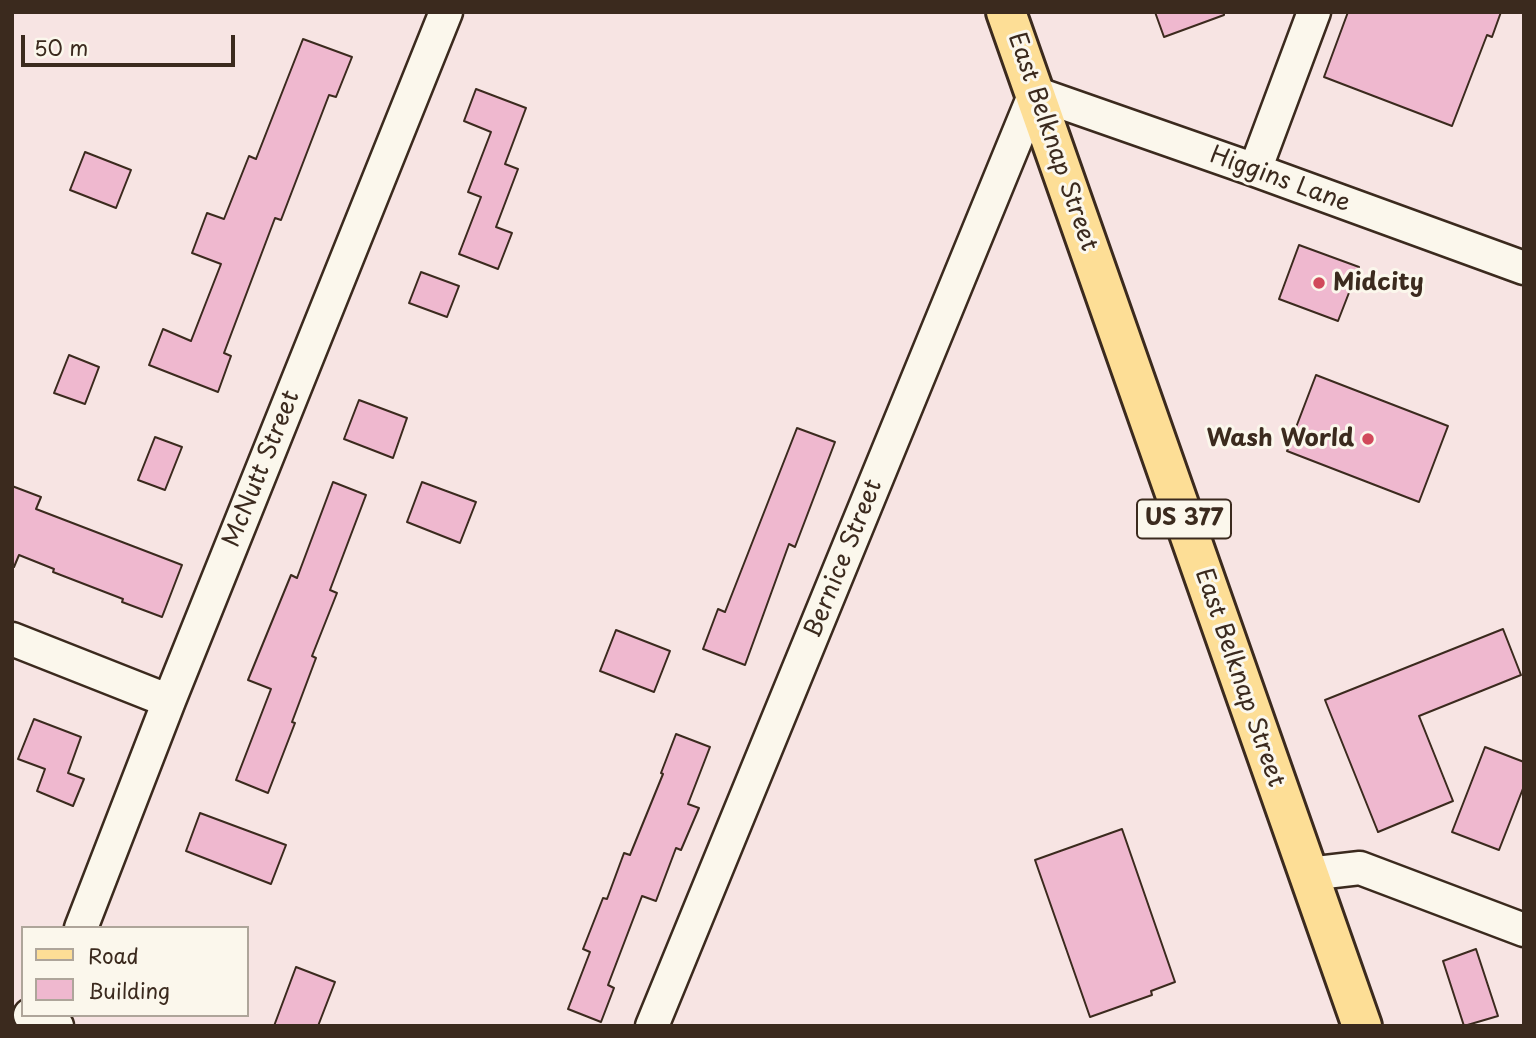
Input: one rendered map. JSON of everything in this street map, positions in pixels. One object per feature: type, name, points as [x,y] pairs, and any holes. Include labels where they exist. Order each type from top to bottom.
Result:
[{"type":"main road","name":"East Belknap Street","points":[[1006,12],[1362,1026]]},
{"type":"street","name":"McNutt Street","points":[[83,926],[169,701],[446,12]]},
{"type":"street","points":[[1255,170],[1314,12]]},
{"type":"street","name":"Higgins Lane","points":[[1035,93],[1524,268]]},
{"type":"street","name":"Bernice Street","points":[[652,1026],[1035,93]]},
{"type":"street","points":[[12,639],[169,701]]},
{"type":"street","points":[[1308,874],[1360,868],[1524,930]]},
{"type":"building","points":[[1155,12],[1224,12],[1224,15],[1164,37]]},
{"type":"building","points":[[1348,12],[1501,12],[1492,37],[1487,35],[1452,126],[1324,77]]},
{"type":"building","points":[[303,39],[352,57],[336,97],[329,95],[281,220],[275,218],[224,353],[231,356],[218,392],[149,365],[163,329],[191,341],[221,264],[192,253],[207,213],[224,219],[249,156],[256,159]]},
{"type":"building","points":[[476,89],[526,108],[505,164],[518,169],[496,227],[512,233],[498,269],[459,254],[481,197],[468,192],[491,132],[464,121]]},
{"type":"building","points":[[85,152],[131,170],[116,208],[70,190]]},
{"type":"building","name":"Midcity","points":[[1299,245],[1359,267],[1338,321],[1279,299]]},
{"type":"building","points":[[421,272],[459,286],[447,317],[409,303]]},
{"type":"building","points":[[69,355],[99,367],[85,404],[54,393]]},
{"type":"building","name":"Wash World","points":[[1316,375],[1448,426],[1419,502],[1287,451]]},
{"type":"building","points":[[359,400],[407,418],[393,458],[344,439]]},
{"type":"building","points":[[797,428],[835,442],[795,547],[789,544],[745,665],[703,649],[718,609],[725,612]]},
{"type":"building","points":[[155,437],[182,447],[165,490],[138,480]]},
{"type":"building","points":[[333,482],[366,495],[330,590],[337,593],[312,656],[316,658],[268,793],[236,780],[271,689],[248,680],[291,575],[297,578]]},
{"type":"building","points":[[422,482],[476,502],[460,543],[407,522]]},
{"type":"building","points":[[12,486],[41,497],[36,509],[182,565],[162,617],[122,602],[123,599],[53,572],[54,569],[19,555],[14,567],[12,566]]},
{"type":"building","points":[[1503,629],[1521,675],[1419,716],[1453,801],[1378,832],[1325,700]]},
{"type":"building","points":[[616,630],[670,651],[654,692],[600,671]]},
{"type":"building","points":[[34,719],[81,737],[68,773],[84,779],[73,806],[37,791],[45,769],[18,759]]},
{"type":"building","points":[[676,734],[710,747],[688,804],[699,808],[681,850],[676,848],[656,901],[642,896],[608,985],[614,988],[601,1022],[568,1009],[590,952],[583,949],[603,898],[607,899],[624,853],[630,855]]},
{"type":"building","points":[[1485,747],[1524,762],[1524,786],[1499,850],[1452,832]]},
{"type":"building","points":[[200,813],[286,845],[271,884],[186,851]]},
{"type":"building","points":[[1122,829],[1175,982],[1151,991],[1152,995],[1090,1017],[1035,860]]},
{"type":"building","points":[[1476,949],[1498,1016],[1464,1026],[1443,961]]},
{"type":"building","points":[[296,967],[335,982],[318,1026],[274,1026]]},
{"type":"place","name":"Midcity","points":[[1319,283]]},
{"type":"place","name":"Wash World","points":[[1368,439]]}]
